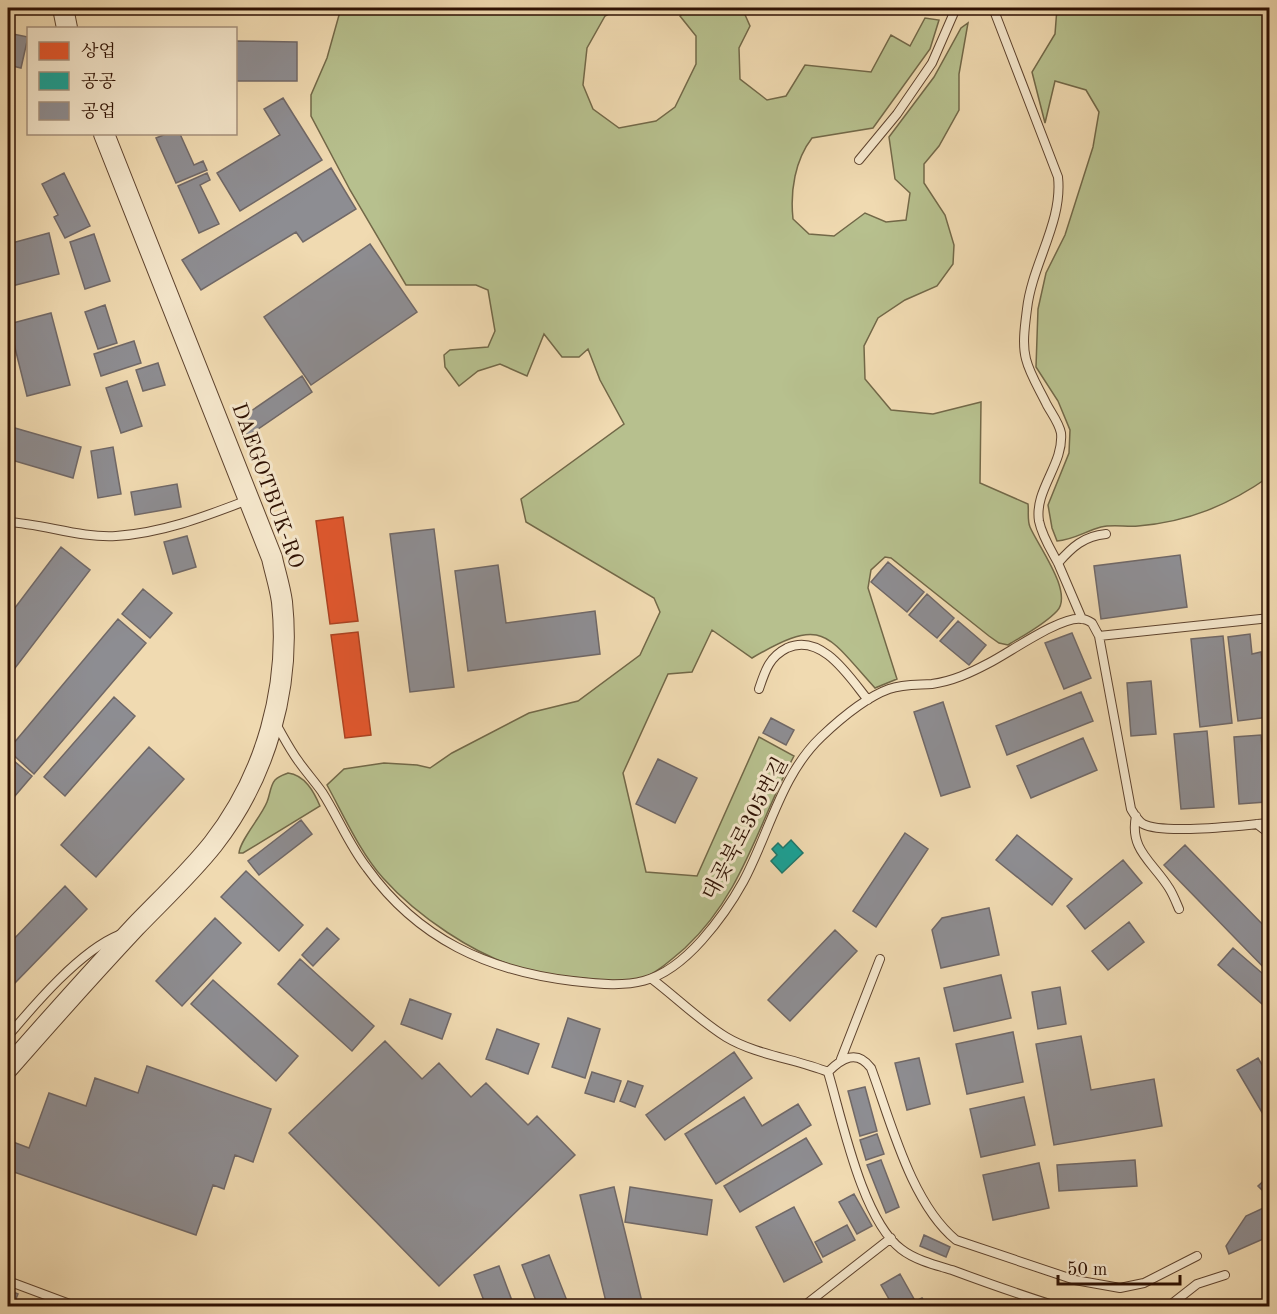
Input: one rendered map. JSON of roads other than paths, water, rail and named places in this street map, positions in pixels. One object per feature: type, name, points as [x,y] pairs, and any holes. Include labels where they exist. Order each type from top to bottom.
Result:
[{"type":"street","points":[[63,8],[67,27]]},
{"type":"street","name":"DAEGOTBUK-RO","points":[[8,1068],[212,844],[242,802],[259,766],[274,720],[282,673],[285,639],[282,599],[272,558],[104,135]]},
{"type":"lane","points":[[859,160],[897,114],[932,63],[956,8]]},
{"type":"lane","points":[[993,8],[1058,177],[1060,194],[1027,307],[1024,344],[1026,359],[1032,374],[1061,432],[1060,446],[1043,493],[1039,515],[1044,534],[1082,619],[1092,623],[1099,636],[1131,810],[1141,823],[1155,828],[1186,829],[1269,823]]},
{"type":"lane","points":[[8,522],[116,536],[189,523],[249,500]]},
{"type":"lane","points":[[1058,563],[1073,546],[1094,535],[1106,534]]},
{"type":"lane","points":[[1099,636],[1269,618]]},
{"type":"lane","name":"대곶북로305번길","points":[[274,720],[297,760],[323,793],[365,867],[394,900],[430,930],[463,952],[522,973],[590,983],[624,985],[652,980],[680,961],[723,913],[743,882],[799,764],[820,738],[868,700],[886,690],[903,685],[933,683],[962,677],[1052,627],[1070,620],[1082,619]]},
{"type":"lane","points":[[759,689],[766,668],[775,655],[790,647],[808,644],[822,650],[840,666],[868,700]]},
{"type":"lane","points":[[1136,816],[1133,829],[1136,843],[1168,887],[1179,909]]},
{"type":"lane","points":[[1257,824],[1269,834]]},
{"type":"lane","points":[[8,1036],[67,973],[93,950],[110,939],[133,929]]},
{"type":"lane","points":[[828,1072],[841,1059],[879,959]]},
{"type":"lane","points":[[652,980],[727,1037],[752,1048],[807,1063],[828,1072]]},
{"type":"lane","points":[[8,1021],[15,1028]]},
{"type":"lane","points":[[841,1059],[856,1057],[866,1060],[916,1186],[946,1232],[956,1240],[1076,1280],[1120,1288],[1144,1283],[1197,1256]]},
{"type":"lane","points":[[828,1072],[867,1197],[883,1229],[901,1250],[923,1261],[1056,1306]]},
{"type":"lane","points":[[804,1306],[891,1238]]},
{"type":"lane","points":[[1169,1306],[1197,1284],[1225,1275]]},
{"type":"lane","points":[[8,1281],[75,1306]]}]
